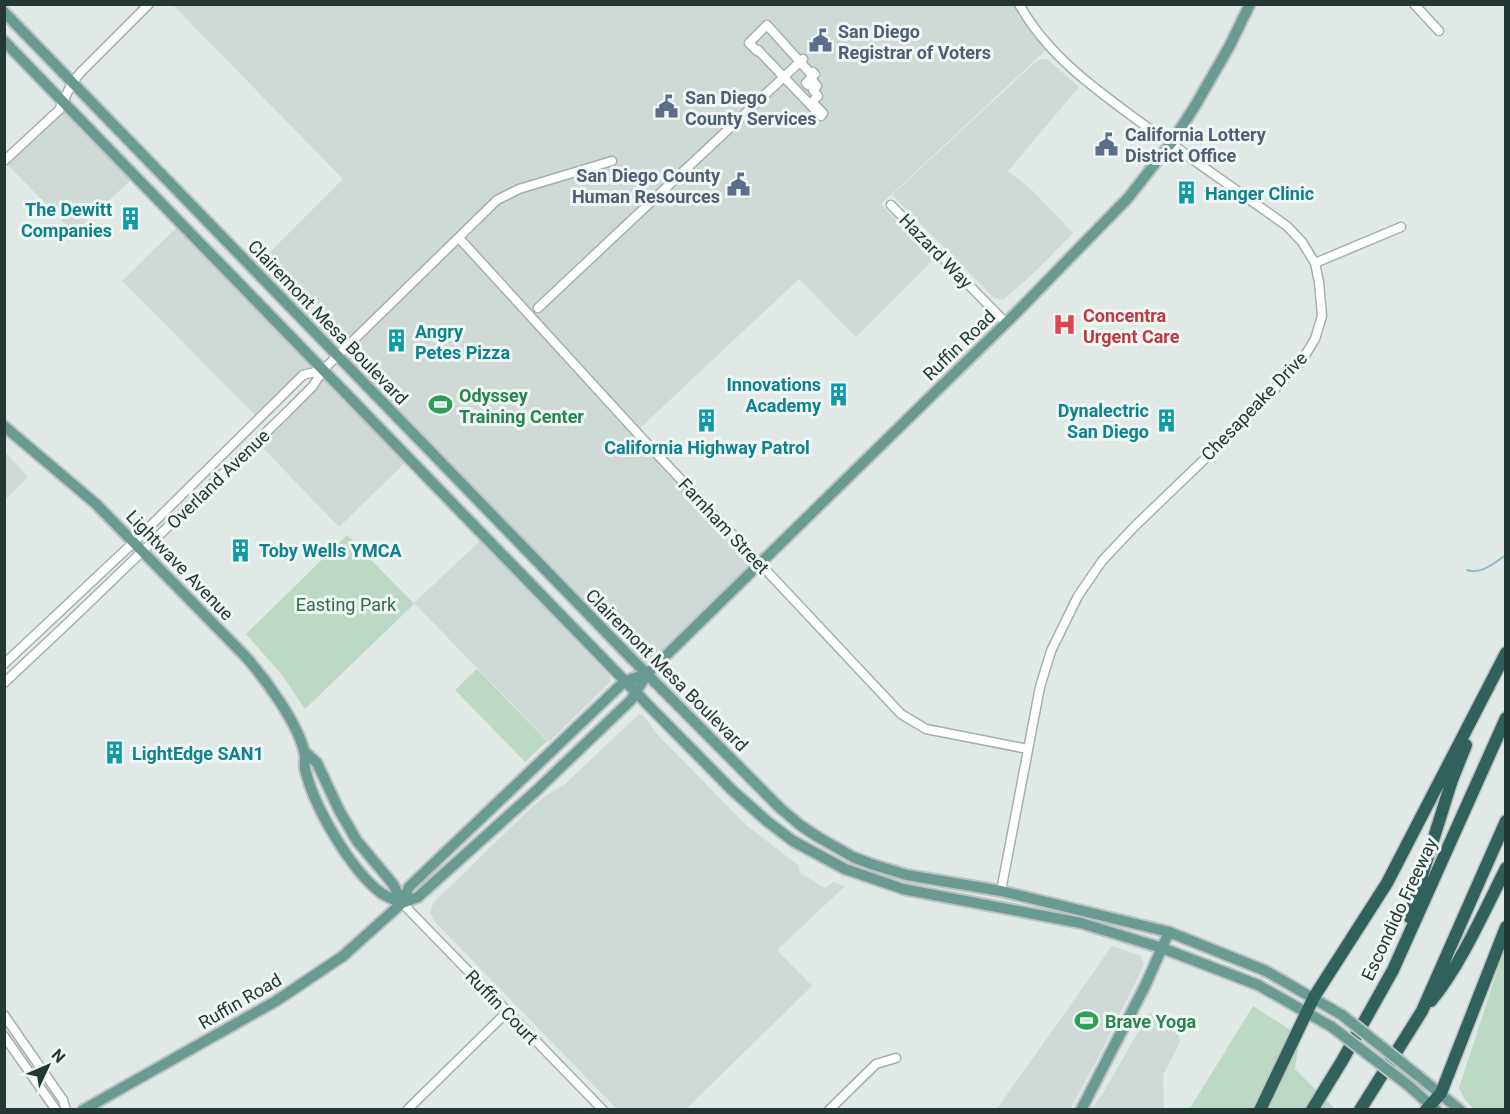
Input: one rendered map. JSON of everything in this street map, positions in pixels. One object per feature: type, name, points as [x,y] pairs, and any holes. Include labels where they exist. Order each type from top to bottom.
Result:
[{"type":"highway","points":[[1393,970],[1452,780],[1506,655]]},
{"type":"highway","points":[[1260,1110],[1314,997],[1386,883],[1506,655]]},
{"type":"highway","name":"Escondido Freeway","points":[[1312,1110],[1393,970],[1506,718]]},
{"type":"highway","points":[[1360,1110],[1422,1011],[1506,820]]},
{"type":"highway","points":[[1422,1011],[1443,987],[1506,868]]},
{"type":"highway","points":[[1431,1108],[1441,1093],[1506,927]]},
{"type":"main road","name":"Ruffin Road","points":[[83,1110],[276,1001],[317,975],[343,956],[402,903],[418,897],[537,790],[637,693],[647,674],[1006,323],[1123,204],[1172,142],[1195,106],[1229,47],[1250,4]]},
{"type":"main road","name":"Clairemont Mesa Boulevard","points":[[6,14],[647,674],[780,808],[800,825],[854,857],[907,875],[1001,891],[1169,932],[1266,971],[1314,997],[1342,1016],[1460,1110]]},
{"type":"main road","name":"Clairemont Mesa Boulevard","points":[[4,40],[624,681],[732,790],[793,841],[845,869],[903,889],[1081,923],[1162,948],[1258,985],[1332,1027],[1409,1086],[1431,1108]]},
{"type":"main road","name":"Lightwave Avenue","points":[[4,426],[96,504],[246,657],[267,682],[290,720],[304,751],[317,763],[339,810],[357,841],[393,884],[402,903]]},
{"type":"main road","name":"Ruffin Road","points":[[402,903],[409,887],[624,681],[647,674]]},
{"type":"main road","name":"Lightwave Avenue","points":[[304,751],[304,768],[325,819],[343,848],[361,872],[382,893],[402,903]]},
{"type":"main road","points":[[1081,1110],[1169,932]]},
{"type":"street","points":[[4,161],[59,110],[72,83],[81,72],[149,4]]},
{"type":"street","name":"Chesapeake Drive","points":[[1001,891],[1040,687],[1051,651],[1089,578],[1135,526],[1244,421],[1301,362],[1311,346],[1322,316],[1315,263],[1302,242],[1287,226],[1093,88],[1074,72],[1040,34],[1019,4]]},
{"type":"street","points":[[1414,4],[1439,31]]},
{"type":"street","points":[[768,25],[790,49],[789,51],[801,61],[811,74],[813,72],[815,74],[806,83],[808,85],[813,81],[817,86],[813,90],[818,96],[812,102],[822,114],[820,116],[749,43],[768,25]]},
{"type":"street","points":[[538,308],[801,61]]},
{"type":"street","name":"Overland Avenue","points":[[4,682],[313,386],[323,370],[497,200],[519,189],[612,161]]},
{"type":"street","name":"Hazard Way","points":[[891,204],[1006,323]]},
{"type":"street","points":[[1315,263],[1401,227]]},
{"type":"street","name":"Farnham Street","points":[[459,238],[901,714],[926,729],[1028,749]]},
{"type":"street","name":"Overland Avenue","points":[[4,664],[134,542],[303,375],[323,370]]},
{"type":"street","name":"Ruffin Court","points":[[402,903],[603,1110]]},
{"type":"street","points":[[407,1110],[507,1012]]},
{"type":"street","points":[[4,1015],[63,1100],[66,1110]]},
{"type":"street","points":[[4,1036],[56,1110]]},
{"type":"street","points":[[830,1110],[876,1064],[896,1058]]},
{"type":"shaded area","points":[[173,5],[1016,5],[1048,48],[881,204],[934,259],[856,337],[799,279],[640,428],[482,262],[755,561],[644,667],[255,267],[343,179]]},
{"type":"shaded area","points":[[1047,59],[1079,87],[1008,171],[1032,190],[1073,233],[1038,269],[1001,300],[994,298],[892,195],[1038,60]]},
{"type":"shaded area","points":[[65,109],[133,178],[74,233],[6,163]]},
{"type":"shaded area","points":[[179,225],[318,368],[261,421],[122,281]]},
{"type":"shaded area","points":[[325,375],[408,460],[339,527],[258,443]]},
{"type":"shaded area","points":[[5,452],[28,477],[5,500]]},
{"type":"shaded area","points":[[480,541],[610,676],[610,682],[549,742],[414,603]]},
{"type":"shaded area","points":[[639,714],[644,716],[656,733],[746,825],[798,865],[800,873],[825,888],[833,882],[845,886],[777,950],[812,986],[686,1109],[617,1109],[434,921],[430,912],[434,902],[531,808],[565,784]]},
{"type":"shaded area","points":[[1112,946],[1141,956],[1144,965],[1070,1109],[997,1109]]},
{"type":"shaded area","points":[[1149,1013],[1165,1018],[1178,1034],[1180,1042],[1163,1075],[1164,1109],[1091,1109],[1102,1095]]},
{"type":"green space","name":"Easting Park","points":[[347,535],[414,604],[305,709],[283,676],[246,634]]},
{"type":"green space","points":[[477,669],[547,741],[525,762],[455,690]]},
{"type":"green space","points":[[1505,947],[1505,1109],[1474,1109],[1465,1100],[1459,1088]]},
{"type":"green space","points":[[1253,1006],[1300,1036],[1295,1069],[1335,1109],[1189,1110]]},
{"type":"waterway","points":[[1467,570],[1482,570],[1506,555]]},
{"type":"place","name":"San Diego Registrar of Voters","points":[[820,41]]},
{"type":"place","name":"San Diego County Services","points":[[667,107]]},
{"type":"place","name":"California Lottery District Office","points":[[1107,144]]},
{"type":"place","name":"San Diego County Human Resources","points":[[738,185]]},
{"type":"place","name":"Hanger Clinic","points":[[1187,193]]},
{"type":"place","name":"The Dewitt Companies","points":[[130,219]]},
{"type":"place","name":"Concentra Urgent Care","points":[[1065,325]]},
{"type":"place","name":"Angry Petes Pizza","points":[[397,341]]},
{"type":"place","name":"Innovations Academy","points":[[839,394]]},
{"type":"place","name":"Odyssey Training Center","points":[[441,405]]},
{"type":"place","name":"Dynalectric San Diego","points":[[1167,420]]},
{"type":"place","name":"California Highway Patrol","points":[[707,421]]},
{"type":"place","name":"Toby Wells YMCA","points":[[241,550]]},
{"type":"place","name":"LightEdge SAN1","points":[[114,753]]},
{"type":"place","name":"Brave Yoga","points":[[1087,1021]]}]
